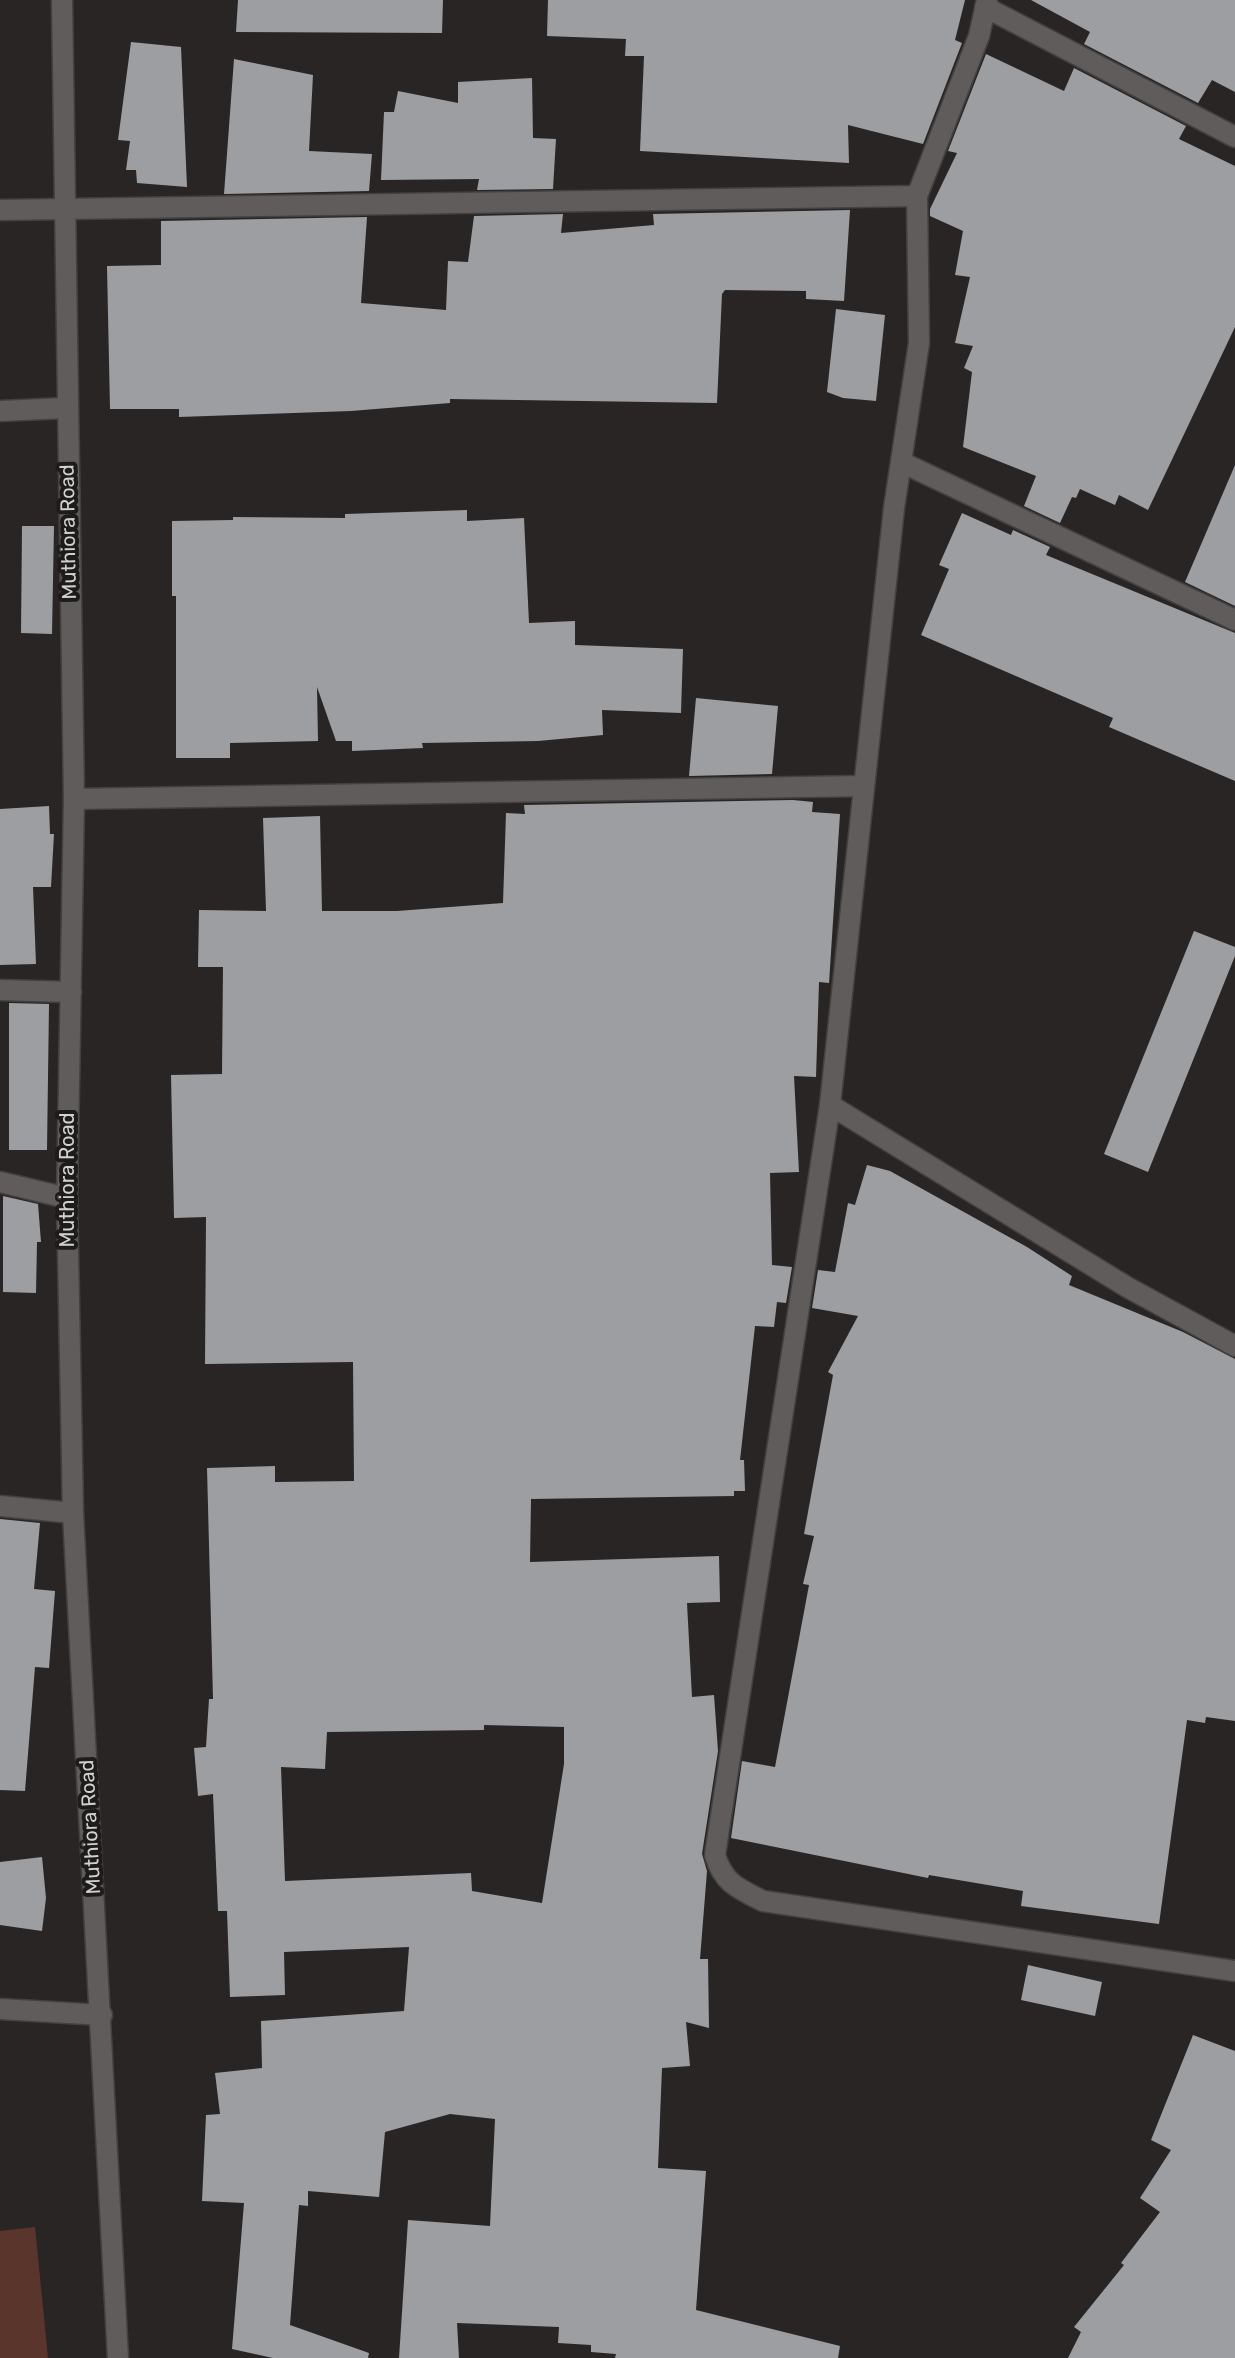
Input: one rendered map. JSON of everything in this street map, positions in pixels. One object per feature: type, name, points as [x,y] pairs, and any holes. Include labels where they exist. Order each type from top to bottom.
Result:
[{"type":"street","name":"Muthiora Road","points":[[62,0],[74,799],[67,1198],[73,1513],[118,2358]]},
{"type":"street","points":[[1235,137],[986,4],[979,36],[917,196],[919,343],[901,462],[863,786],[830,1105],[715,1855],[720,1872],[732,1886],[763,1901],[1235,1971]]},
{"type":"street","points":[[0,210],[917,196]]},
{"type":"street","points":[[0,411],[66,408]]},
{"type":"street","points":[[901,462],[1235,620]]},
{"type":"street","points":[[74,799],[863,786]]},
{"type":"street","points":[[0,990],[71,992]]},
{"type":"street","points":[[830,1105],[1127,1287],[1235,1346]]},
{"type":"street","points":[[0,1182],[67,1198]]},
{"type":"street","points":[[0,1506],[73,1513]]},
{"type":"street","points":[[0,2009],[102,2015]]},
{"type":"shaded area","points":[[35,2227],[48,2358],[0,2358],[0,2231]]},
{"type":"building","points":[[238,0],[443,0],[442,33],[236,32]]},
{"type":"building","points":[[548,0],[965,0],[955,40],[962,43],[923,144],[848,125],[849,163],[640,151],[644,56],[625,56],[626,39],[547,36]]},
{"type":"building","points":[[1031,0],[1235,0],[1235,92],[1212,80],[1198,103],[1084,44],[1090,32]]},
{"type":"building","points":[[131,42],[181,47],[187,187],[137,183],[136,170],[126,170],[130,141],[118,140]]},
{"type":"building","points":[[986,54],[1064,91],[1074,68],[1186,126],[1179,139],[1235,166],[1235,327],[1148,510],[1119,495],[1115,505],[1080,489],[1076,498],[1072,497],[1060,523],[1024,506],[1036,476],[963,447],[972,372],[964,368],[973,346],[955,343],[970,277],[955,275],[963,231],[930,216],[930,209],[957,153],[948,151]]},
{"type":"building","points":[[234,59],[313,75],[309,151],[372,154],[369,191],[224,194]]},
{"type":"building","points":[[532,78],[533,138],[556,139],[553,189],[477,190],[479,179],[381,180],[384,112],[394,112],[398,91],[458,103],[458,82]]},
{"type":"building","points":[[850,210],[844,301],[806,299],[806,291],[725,290],[722,294],[717,403],[450,399],[450,403],[351,411],[179,417],[179,409],[110,409],[107,266],[161,265],[161,221],[367,217],[361,303],[446,310],[448,261],[468,262],[474,216],[563,214],[561,233],[654,225],[653,214]]},
{"type":"building","points":[[836,309],[885,315],[876,401],[843,398],[827,392]]},
{"type":"building","points":[[1235,465],[1235,606],[1185,582]]},
{"type":"building","points":[[467,510],[467,521],[524,518],[529,623],[575,621],[575,645],[683,649],[681,713],[602,710],[603,735],[538,741],[422,743],[423,748],[352,751],[352,741],[336,741],[317,687],[318,741],[230,743],[230,758],[176,758],[176,596],[172,596],[172,521],[233,520],[233,517],[345,518],[345,514]]},
{"type":"building","points":[[962,513],[1011,535],[1013,530],[1050,547],[1046,555],[1235,633],[1235,781],[1109,727],[1113,718],[921,635],[949,569],[939,565]]},
{"type":"building","points":[[22,526],[54,526],[52,634],[21,633]]},
{"type":"building","points":[[696,698],[778,706],[772,774],[689,776]]},
{"type":"building","points":[[793,800],[813,802],[812,812],[840,814],[829,983],[819,982],[816,1077],[794,1076],[799,1172],[770,1173],[772,1265],[792,1267],[786,1303],[777,1302],[774,1327],[755,1326],[740,1460],[744,1460],[745,1491],[734,1491],[734,1496],[531,1499],[530,1562],[719,1556],[720,1602],[687,1603],[692,1697],[714,1695],[718,1751],[702,1854],[707,1871],[700,1959],[708,1959],[709,2028],[686,2022],[690,2066],[662,2068],[658,2168],[706,2171],[696,2310],[840,2346],[838,2358],[615,2358],[616,2354],[591,2352],[591,2345],[558,2343],[559,2327],[457,2323],[459,2358],[399,2358],[408,2220],[490,2226],[495,2119],[450,2114],[385,2132],[379,2197],[308,2191],[308,2206],[299,2205],[290,2325],[369,2353],[368,2358],[273,2358],[232,2349],[244,2203],[202,2201],[206,2115],[220,2114],[215,2073],[262,2068],[261,2021],[404,2011],[409,1947],[284,1952],[285,1995],[230,1997],[227,1911],[218,1911],[213,1794],[198,1796],[194,1748],[206,1747],[209,1699],[213,1699],[207,1468],[275,1466],[275,1482],[354,1481],[353,1362],[205,1364],[206,1217],[174,1218],[171,1075],[222,1074],[223,967],[198,967],[199,910],[266,911],[263,818],[320,816],[322,911],[397,911],[503,903],[506,813],[525,814],[524,805]],"holes":[[[484,1725],[564,1727],[564,1764],[542,1903],[472,1891],[471,1873],[285,1881],[281,1767],[325,1769],[327,1732],[484,1730]]]},
{"type":"building","points":[[49,806],[50,834],[54,834],[51,887],[33,887],[36,964],[0,965],[0,809]]},
{"type":"building","points":[[1194,931],[1235,947],[1235,956],[1148,1172],[1104,1154]]},
{"type":"building","points":[[9,1003],[49,1004],[47,1150],[9,1150]]},
{"type":"building","points":[[867,1165],[890,1171],[1027,1247],[1072,1276],[1069,1285],[1183,1332],[1235,1359],[1235,1721],[1206,1717],[1205,1723],[1187,1720],[1159,1924],[1021,1906],[1023,1891],[929,1875],[928,1878],[731,1838],[742,1761],[775,1767],[809,1585],[803,1584],[814,1536],[804,1534],[833,1375],[828,1372],[858,1316],[812,1308],[818,1270],[835,1272],[848,1203],[855,1205]]},
{"type":"building","points":[[3,1196],[38,1204],[41,1242],[37,1242],[36,1293],[3,1292]]},
{"type":"building","points":[[0,1519],[40,1523],[34,1589],[55,1591],[49,1668],[35,1667],[25,1791],[0,1790]]},
{"type":"building","points":[[42,1857],[46,1898],[42,1931],[0,1925],[0,1862]]},
{"type":"building","points":[[1028,1965],[1102,1982],[1095,2016],[1021,2000]]},
{"type":"building","points":[[1193,2035],[1235,2051],[1235,2358],[1068,2358],[1081,2332],[1074,2327],[1124,2265],[1121,2263],[1160,2212],[1140,2198],[1171,2150],[1151,2140]]}]
